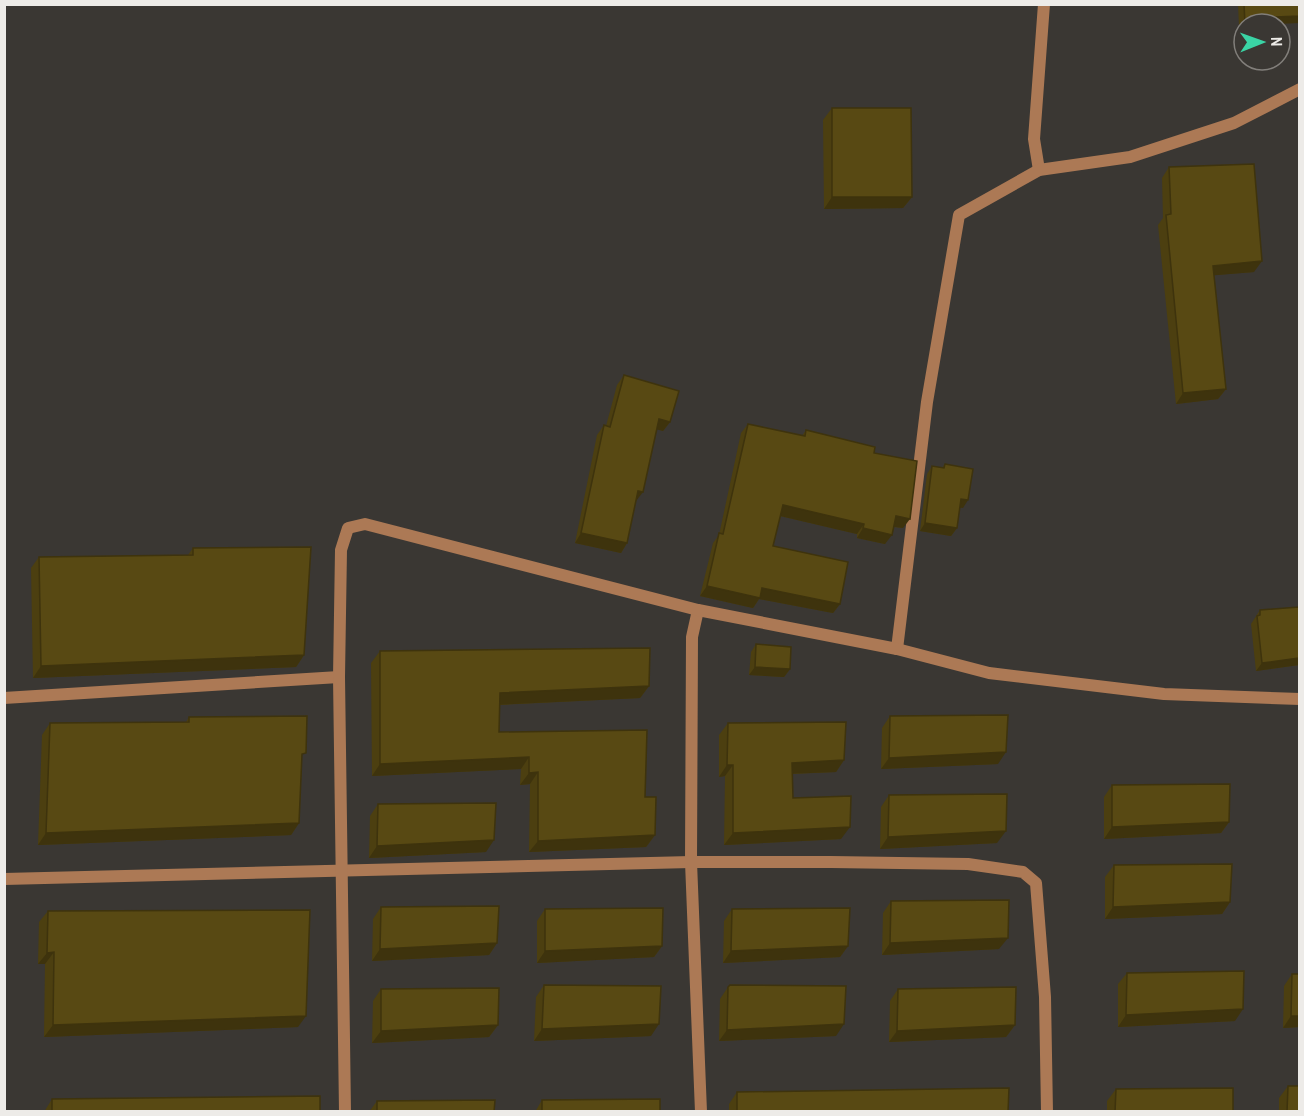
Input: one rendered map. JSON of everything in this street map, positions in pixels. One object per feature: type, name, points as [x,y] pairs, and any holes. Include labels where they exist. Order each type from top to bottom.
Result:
[{"type":"street","points":[[1039,170],[1034,140],[1044,4]]},
{"type":"street","points":[[897,648],[927,402],[959,215],[1039,170],[1130,157],[1234,123],[1299,89]]},
{"type":"street","points":[[345,1112],[339,677],[341,550],[348,528],[365,524],[698,610],[897,648],[1001,675],[1164,694],[1299,699]]},
{"type":"street","points":[[698,610],[692,637],[691,862],[701,1112]]},
{"type":"street","points":[[4,698],[339,677]]},
{"type":"street","points":[[4,879],[340,873],[691,862],[968,864],[1023,872],[1036,883],[1045,997],[1047,1112]]},
{"type":"building","points":[[1244,4],[1299,4],[1299,16],[1292,16],[1292,12],[1244,12]]},
{"type":"building","points":[[832,108],[911,108],[912,197],[832,197]]},
{"type":"building","points":[[1254,164],[1262,261],[1213,266],[1226,389],[1183,393],[1166,215],[1171,214],[1169,167]]},
{"type":"building","points":[[624,375],[679,391],[670,422],[659,419],[643,492],[638,491],[627,543],[581,533],[604,425],[610,427]]},
{"type":"building","points":[[748,424],[805,436],[806,430],[875,447],[874,453],[917,461],[910,519],[896,516],[892,535],[863,528],[864,524],[783,505],[773,546],[848,562],[840,604],[762,588],[760,598],[707,586],[719,533],[723,534]]},
{"type":"building","points":[[945,464],[973,469],[968,500],[961,499],[957,528],[925,523],[932,466],[944,468]]},
{"type":"building","points":[[311,547],[304,655],[41,666],[39,557],[193,555],[193,548]]},
{"type":"building","points":[[1299,607],[1299,658],[1262,663],[1257,616],[1260,615],[1260,610]]},
{"type":"building","points":[[756,644],[791,647],[790,669],[755,667]]},
{"type":"building","points":[[650,648],[649,686],[500,693],[499,732],[647,730],[645,797],[656,797],[655,835],[538,841],[538,772],[529,773],[529,757],[380,764],[380,651]]},
{"type":"building","points":[[1008,715],[1006,752],[889,758],[890,716]]},
{"type":"building","points":[[307,716],[306,753],[302,754],[299,823],[46,833],[50,723],[189,722],[189,717]]},
{"type":"building","points":[[846,722],[844,760],[792,763],[793,798],[851,796],[850,827],[733,833],[733,765],[727,765],[728,723]]},
{"type":"building","points":[[1230,784],[1229,822],[1112,827],[1112,785]]},
{"type":"building","points":[[1007,794],[1006,831],[888,837],[889,795]]},
{"type":"building","points":[[496,803],[494,840],[377,846],[378,804]]},
{"type":"building","points":[[1232,864],[1230,902],[1113,907],[1114,865]]},
{"type":"building","points":[[1009,900],[1008,938],[890,943],[891,901]]},
{"type":"building","points":[[499,906],[497,943],[380,949],[381,907]]},
{"type":"building","points":[[663,908],[662,946],[545,951],[545,909]]},
{"type":"building","points":[[850,908],[848,946],[731,951],[732,909]]},
{"type":"building","points":[[310,910],[306,1016],[53,1025],[54,952],[47,953],[48,911]]},
{"type":"building","points":[[1244,971],[1243,1009],[1126,1015],[1127,973]]},
{"type":"building","points":[[1292,974],[1299,974],[1299,1016],[1291,1016]]},
{"type":"building","points":[[544,985],[661,986],[659,1024],[542,1029]]},
{"type":"building","points":[[730,985],[846,986],[844,1024],[727,1030],[728,987]]},
{"type":"building","points":[[1016,987],[1015,1025],[897,1031],[898,989]]},
{"type":"building","points":[[499,988],[498,1025],[381,1031],[381,989]]},
{"type":"building","points":[[1288,1086],[1299,1086],[1299,1112],[1287,1112]]},
{"type":"building","points":[[1009,1088],[1008,1112],[737,1112],[737,1092]]},
{"type":"building","points":[[1233,1088],[1233,1112],[1115,1112],[1116,1089]]},
{"type":"building","points":[[320,1096],[320,1112],[52,1112],[52,1099]]},
{"type":"building","points":[[660,1099],[660,1112],[542,1112],[542,1100]]},
{"type":"building","points":[[495,1100],[494,1112],[377,1112],[377,1101]]}]
